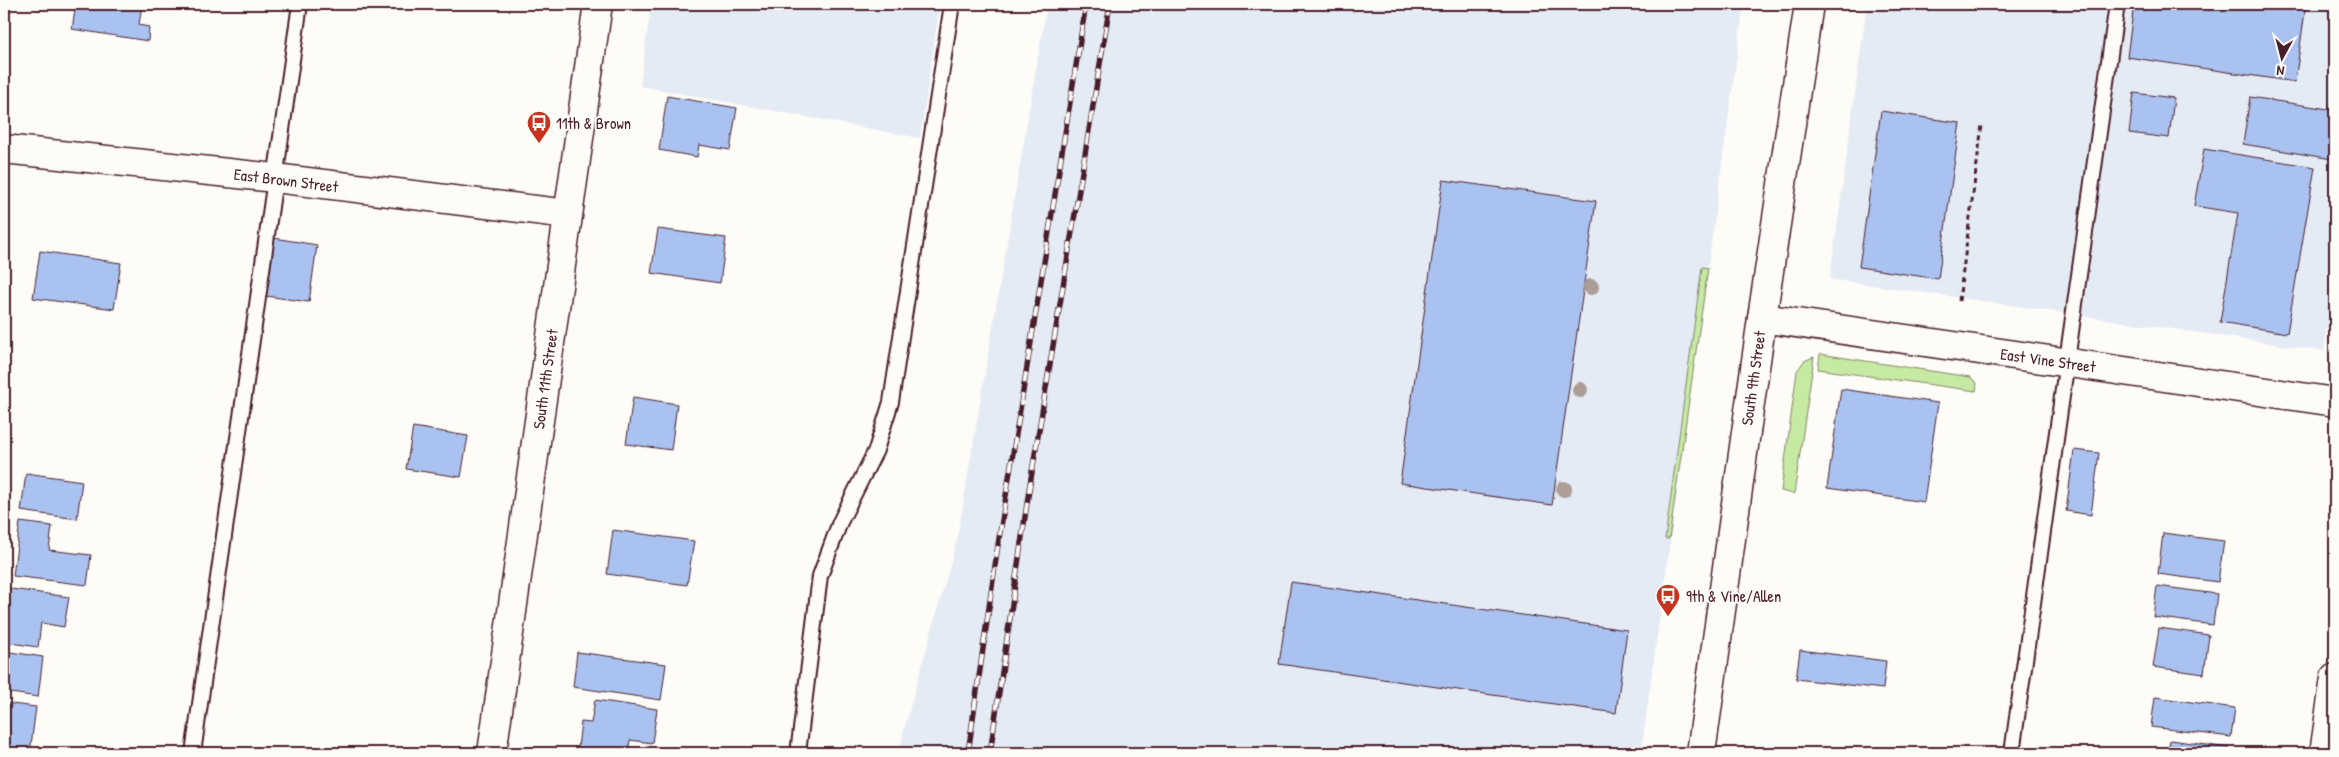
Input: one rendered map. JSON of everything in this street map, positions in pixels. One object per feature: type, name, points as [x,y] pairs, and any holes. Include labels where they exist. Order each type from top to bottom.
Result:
[{"type":"street","name":"South 11th Street","points":[[492,753],[598,4]]},
{"type":"street","name":"South 9th Street","points":[[1701,753],[1762,318],[1809,4]]},
{"type":"street","name":"East Brown Street","points":[[4,149],[275,178],[568,214]]},
{"type":"street","name":"East Vine Street","points":[[1762,318],[2335,402]]},
{"type":"street","points":[[2324,753],[2335,678]]},
{"type":"lane","points":[[192,753],[300,4]]},
{"type":"lane","points":[[798,753],[820,576],[840,522],[876,450],[891,402],[952,4]]},
{"type":"lane","points":[[2012,753],[2117,4]]},
{"type":"path","points":[[1959,301],[1982,125]]},
{"type":"shaded area","points":[[651,4],[940,4],[920,138],[640,86]]},
{"type":"shaded area","points":[[1047,4],[1744,4],[1641,753],[900,753],[903,733],[957,540]]},
{"type":"shaded area","points":[[1867,4],[2335,4],[2335,269],[2324,351],[1830,279]]},
{"type":"green space","points":[[1702,267],[1708,268],[1669,539],[1665,539]]},
{"type":"green space","points":[[1820,354],[1970,377],[1977,383],[1976,391],[1818,369]]},
{"type":"green space","points":[[1814,357],[1794,494],[1781,491],[1797,371],[1804,361]]},
{"type":"building","points":[[76,4],[142,4],[139,25],[149,27],[148,41],[72,29]]},
{"type":"building","points":[[2134,4],[2306,4],[2295,82],[2127,57]]},
{"type":"building","points":[[2134,93],[2174,98],[2169,138],[2129,133]]},
{"type":"building","points":[[667,96],[737,108],[730,150],[699,145],[697,157],[659,150]]},
{"type":"building","points":[[2250,97],[2335,110],[2335,139],[2332,159],[2243,144]]},
{"type":"building","points":[[1881,111],[1960,123],[1938,279],[1859,267]]},
{"type":"building","points":[[2204,149],[2315,167],[2287,333],[2220,322],[2238,213],[2194,206]]},
{"type":"building","points":[[1443,180],[1596,201],[1552,505],[1400,483]]},
{"type":"building","points":[[658,229],[726,238],[720,283],[651,273]]},
{"type":"building","points":[[274,238],[317,245],[309,302],[266,296]]},
{"type":"building","points":[[40,251],[121,263],[114,309],[33,298]]},
{"type":"building","points":[[1841,389],[1938,403],[1924,502],[1827,488]]},
{"type":"building","points":[[633,397],[677,404],[671,450],[626,444]]},
{"type":"building","points":[[413,427],[468,436],[461,477],[406,469]]},
{"type":"building","points":[[2074,450],[2099,453],[2091,515],[2066,511]]},
{"type":"building","points":[[26,473],[82,481],[77,519],[21,511]]},
{"type":"building","points":[[20,522],[52,526],[49,550],[91,555],[87,585],[13,576]]},
{"type":"building","points":[[613,530],[694,541],[687,585],[607,574]]},
{"type":"building","points":[[2163,533],[2224,541],[2218,582],[2158,574]]},
{"type":"building","points":[[1291,582],[1627,630],[1616,713],[1279,664]]},
{"type":"building","points":[[2157,586],[2217,594],[2213,625],[2153,617]]},
{"type":"building","points":[[4,588],[69,597],[64,627],[41,623],[38,647],[4,642]]},
{"type":"building","points":[[2159,628],[2209,635],[2204,674],[2153,667]]},
{"type":"building","points":[[1800,650],[1886,661],[1883,689],[1796,679]]},
{"type":"building","points":[[4,651],[43,657],[38,697],[4,692]]},
{"type":"building","points":[[577,652],[666,664],[661,700],[573,687]]},
{"type":"building","points":[[2155,697],[2235,708],[2231,737],[2151,727]]},
{"type":"building","points":[[595,700],[657,709],[652,743],[630,740],[628,753],[578,748],[581,722],[591,723]]},
{"type":"building","points":[[4,703],[36,707],[30,753],[4,752]]},
{"type":"building","points":[[2170,740],[2229,748],[2228,753],[2168,753]]},
{"type":"railway","points":[[968,753],[998,545],[1086,4]]},
{"type":"railway","points":[[990,753],[1029,490],[1110,4]]},
{"type":"place","name":"11th & Brown","points":[[539,144]]},
{"type":"place","name":"9th & Vine/Allen","points":[[1668,617]]}]
